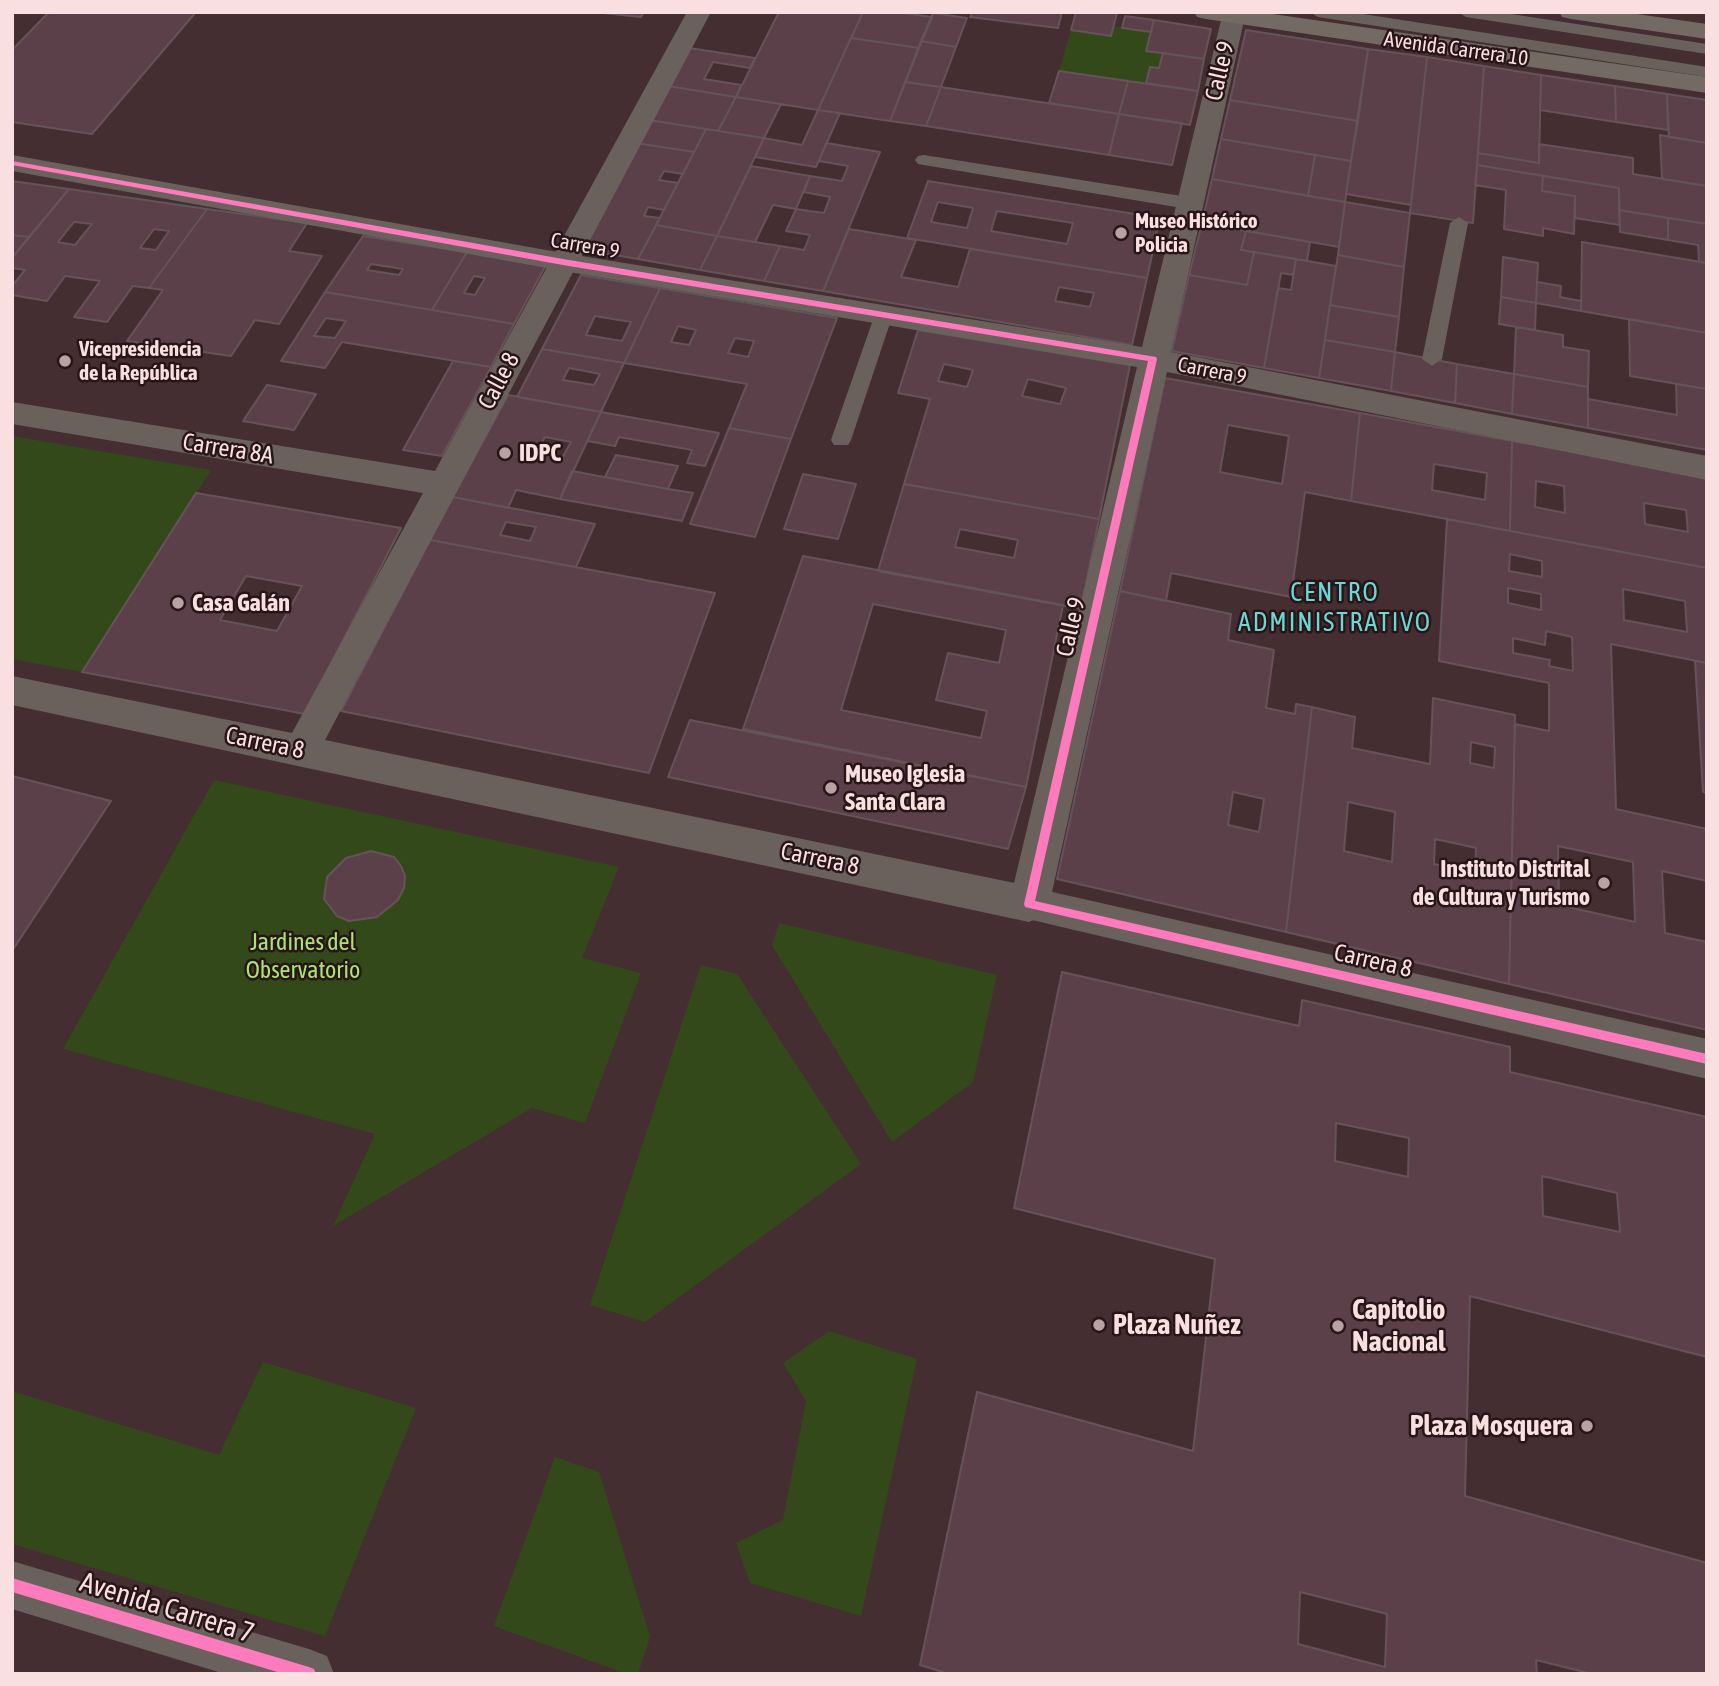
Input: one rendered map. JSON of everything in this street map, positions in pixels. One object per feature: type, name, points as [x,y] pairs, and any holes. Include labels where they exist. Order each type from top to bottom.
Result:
[{"type":"main road","points":[[1571,12],[1707,32]]},
{"type":"main road","name":"Avenida Carrera 10","points":[[1220,14],[1400,47],[1707,85]]},
{"type":"street","name":"Calle 8","points":[[301,751],[699,12]]},
{"type":"street","name":"Calle 9","points":[[1029,904],[1188,203],[1220,14]]},
{"type":"street","name":"Carrera 9","points":[[12,163],[563,262],[1425,406],[1707,468]]},
{"type":"street","name":"Carrera 8A","points":[[12,413],[443,484]]},
{"type":"street","name":"Carrera 8","points":[[12,690],[1029,904],[1707,1059]]},
{"type":"street","name":"Avenida Carrera 7","points":[[12,1585],[309,1674]]},
{"type":"lane","points":[[1318,12],[1707,72]]},
{"type":"lane","points":[[1466,12],[1707,49]]},
{"type":"lane","points":[[924,160],[1188,203]]},
{"type":"lane","points":[[1432,359],[1459,223]]},
{"type":"lane","points":[[841,440],[884,314]]},
{"type":"green space","points":[[1113,26],[1151,32],[1146,51],[1163,53],[1159,68],[1150,67],[1146,83],[1059,71],[1071,30],[1111,36]]},
{"type":"green space","points":[[12,436],[211,470],[82,672],[12,659]]},
{"type":"green space","name":"Jardines del Observatorio","points":[[214,780],[619,867],[582,958],[641,973],[585,1123],[532,1108],[333,1226],[375,1134],[63,1049]]},
{"type":"green space","points":[[779,923],[997,975],[973,1082],[892,1142],[772,945]]},
{"type":"green space","points":[[701,965],[737,974],[861,1164],[645,1322],[590,1305]]},
{"type":"green space","points":[[829,1331],[917,1359],[861,1616],[750,1583],[736,1543],[783,1520],[806,1401],[783,1363]]},
{"type":"green space","points":[[263,1362],[416,1408],[325,1636],[12,1544],[12,1391],[219,1455]]},
{"type":"green space","points":[[555,1457],[599,1472],[650,1637],[638,1674],[627,1674],[494,1626]]},
{"type":"building","points":[[49,12],[196,12],[92,134],[12,122],[12,50]]},
{"type":"building","points":[[594,12],[644,12],[641,17]]},
{"type":"building","points":[[779,12],[863,12],[818,110],[736,97]]},
{"type":"building","points":[[863,12],[896,12],[932,17],[919,48],[851,38]]},
{"type":"building","points":[[972,12],[1062,12],[1058,28],[970,17]]},
{"type":"building","points":[[1076,12],[1117,13],[1111,36],[1071,30]]},
{"type":"building","points":[[933,13],[967,18],[956,47],[921,41]]},
{"type":"building","points":[[1125,16],[1154,20],[1151,32],[1122,28]]},
{"type":"building","points":[[1154,20],[1211,29],[1204,59],[1146,51]]},
{"type":"building","points":[[1246,30],[1368,49],[1358,121],[1230,100]]},
{"type":"building","points":[[851,38],[919,48],[890,121],[818,110]]},
{"type":"building","points":[[921,41],[956,47],[941,87],[905,82]]},
{"type":"building","points":[[689,48],[755,58],[750,68],[713,62],[704,79],[741,85],[736,97],[668,86]]},
{"type":"building","points":[[1368,49],[1427,57],[1411,205],[1346,194]]},
{"type":"building","points":[[1163,53],[1204,59],[1198,91],[1146,83],[1150,67],[1159,68]]},
{"type":"building","points":[[1427,57],[1484,66],[1473,223],[1410,213]]},
{"type":"building","points":[[1484,66],[1541,75],[1539,163],[1478,153]]},
{"type":"building","points":[[1059,71],[1128,81],[1119,114],[1049,103]]},
{"type":"building","points":[[1541,75],[1615,86],[1616,122],[1540,110]]},
{"type":"building","points":[[1128,81],[1198,91],[1190,125],[1119,114]]},
{"type":"building","points":[[905,82],[941,87],[926,126],[890,121]]},
{"type":"building","points":[[668,86],[736,97],[718,131],[649,120]]},
{"type":"building","points":[[1615,86],[1667,94],[1668,130],[1616,122]]},
{"type":"building","points":[[941,87],[1119,114],[1109,155],[926,126]]},
{"type":"building","points":[[1667,94],[1707,100],[1707,143],[1669,137]]},
{"type":"building","points":[[736,97],[781,104],[764,138],[718,131]]},
{"type":"building","points":[[1230,100],[1358,121],[1351,161],[1221,139]]},
{"type":"building","points":[[818,110],[840,113],[816,167],[755,157],[764,138],[802,145]]},
{"type":"building","points":[[1119,114],[1182,123],[1172,165],[1109,155]]},
{"type":"building","points":[[649,120],[706,129],[694,152],[636,143]]},
{"type":"building","points":[[706,129],[764,138],[717,236],[656,225]]},
{"type":"building","points":[[1660,135],[1707,143],[1707,186],[1662,179]]},
{"type":"building","points":[[1221,139],[1315,155],[1308,196],[1212,179]]},
{"type":"building","points":[[636,143],[694,152],[683,174],[664,171],[659,180],[678,183],[664,210],[648,207],[644,216],[660,218],[638,259],[580,249]]},
{"type":"building","points":[[826,143],[880,152],[823,291],[764,281],[780,246],[804,250],[810,235],[786,231],[796,209],[824,213],[830,197],[804,192],[810,176],[842,181],[848,166],[819,161]]},
{"type":"building","points":[[1539,144],[1633,158],[1633,174],[1707,186],[1707,224],[1619,210],[1619,188],[1477,165],[1478,153],[1539,163]]},
{"type":"building","points":[[1315,155],[1351,161],[1345,202],[1308,196]]},
{"type":"building","points":[[1477,165],[1543,176],[1542,191],[1575,196],[1574,234],[1543,228],[1543,236],[1504,229],[1506,190],[1475,185]]},
{"type":"building","points":[[751,166],[810,176],[796,209],[773,205],[755,242],[717,236]]},
{"type":"building","points":[[1543,176],[1619,188],[1620,225],[1575,218],[1575,196],[1542,191]]},
{"type":"building","points":[[1212,179],[1345,202],[1339,247],[1202,223]]},
{"type":"building","points":[[12,181],[69,189],[29,237],[12,235]]},
{"type":"building","points":[[928,181],[1160,218],[1147,278],[907,238]],"holes":[[[938,202],[973,208],[967,228],[931,222]],[[997,211],[1073,223],[1067,244],[991,231]]]},
{"type":"building","points":[[69,189],[207,209],[149,288],[133,286],[107,322],[74,317],[100,281],[65,276],[47,301],[12,295],[12,286],[25,270],[12,268],[12,258]],"holes":[[[74,222],[92,224],[75,245],[58,242]],[[154,229],[169,231],[156,250],[140,248]]]},
{"type":"building","points":[[1345,202],[1410,213],[1404,267],[1338,255]]},
{"type":"building","points":[[207,209],[307,223],[289,251],[322,256],[279,324],[255,320],[231,356],[127,341],[163,290],[149,288]]},
{"type":"building","points":[[1619,210],[1668,218],[1668,240],[1620,232]]},
{"type":"building","points":[[1668,218],[1707,224],[1707,263],[1699,262],[1698,245],[1668,240]]},
{"type":"building","points":[[1202,223],[1246,231],[1241,250],[1254,252],[1247,285],[1189,275]]},
{"type":"building","points":[[656,225],[717,236],[700,270],[638,259]]},
{"type":"building","points":[[849,229],[916,240],[901,277],[958,287],[970,249],[1147,278],[1132,345],[823,291]],"holes":[[[1059,287],[1094,293],[1090,307],[1055,301]]]},
{"type":"building","points":[[1246,231],[1310,242],[1307,261],[1241,250]]},
{"type":"building","points":[[12,235],[29,237],[12,258]]},
{"type":"building","points":[[363,236],[467,252],[432,310],[325,292]],"holes":[[[371,264],[403,269],[399,275],[367,270]]]},
{"type":"building","points":[[717,236],[780,246],[764,281],[700,270]]},
{"type":"building","points":[[1582,242],[1707,263],[1707,333],[1581,311]]},
{"type":"building","points":[[467,252],[546,265],[514,324],[432,310]],"holes":[[[474,276],[485,278],[475,295],[464,293]]]},
{"type":"building","points":[[1254,252],[1296,259],[1293,275],[1281,273],[1264,368],[1172,351],[1189,275],[1247,285]]},
{"type":"building","points":[[1338,255],[1404,267],[1399,317],[1330,305]]},
{"type":"building","points":[[1503,257],[1538,263],[1536,303],[1501,297]]},
{"type":"building","points":[[1296,259],[1336,266],[1319,378],[1264,368],[1278,288],[1291,290]]},
{"type":"building","points":[[581,275],[660,288],[624,363],[542,349]],"holes":[[[595,316],[631,322],[622,341],[586,335]]]},
{"type":"building","points":[[1537,282],[1561,286],[1560,297],[1581,301],[1581,311],[1536,303]]},
{"type":"building","points":[[660,288],[837,318],[791,439],[729,428],[747,384],[624,363]],"holes":[[[678,326],[696,330],[689,345],[671,342]],[[735,338],[754,341],[748,357],[728,353]]]},
{"type":"building","points":[[325,292],[514,324],[491,367],[342,342],[325,368],[281,361]],"holes":[[[326,318],[346,321],[335,338],[314,336]]]},
{"type":"building","points":[[1501,297],[1536,303],[1535,330],[1499,324]]},
{"type":"building","points":[[1330,305],[1399,317],[1395,352],[1325,340]]},
{"type":"building","points":[[1629,319],[1707,333],[1707,389],[1630,376]]},
{"type":"building","points":[[1516,327],[1563,335],[1563,347],[1589,351],[1588,387],[1514,374]]},
{"type":"building","points":[[918,330],[1130,365],[1099,519],[904,484],[930,399],[898,393]],"holes":[[[944,364],[973,370],[967,387],[938,381]],[[1028,379],[1066,388],[1060,404],[1022,396]]]},
{"type":"building","points":[[1325,340],[1395,352],[1391,391],[1319,378]]},
{"type":"building","points":[[542,349],[624,363],[601,412],[517,397]],"holes":[[[569,368],[600,374],[594,385],[563,380]]]},
{"type":"building","points":[[1395,352],[1457,364],[1455,403],[1391,391]]},
{"type":"building","points":[[453,361],[491,367],[442,456],[403,450]]},
{"type":"building","points":[[1457,364],[1514,374],[1512,414],[1455,403]]},
{"type":"building","points":[[1514,374],[1588,387],[1588,428],[1512,414]]},
{"type":"building","points":[[1165,378],[1360,413],[1351,501],[1305,492],[1291,597],[1171,573],[1166,601],[1120,591]],"holes":[[[1228,425],[1289,436],[1282,484],[1220,472]]]},
{"type":"building","points":[[1676,384],[1707,389],[1707,450],[1588,428],[1588,399],[1677,415]]},
{"type":"building","points":[[267,385],[316,394],[294,430],[243,421]]},
{"type":"building","points":[[508,395],[601,412],[560,499],[516,490],[508,508],[453,497]],"holes":[[[545,437],[571,442],[562,458],[536,453]]]},
{"type":"building","points":[[601,412],[719,433],[705,466],[687,463],[692,450],[619,437],[615,446],[587,441]]},
{"type":"building","points":[[1360,413],[1512,441],[1510,531],[1351,501]],"holes":[[[1434,464],[1487,473],[1485,500],[1432,490]]]},
{"type":"building","points":[[729,428],[791,439],[755,537],[690,524]]},
{"type":"building","points":[[1512,441],[1707,475],[1707,568],[1510,531]],"holes":[[[1536,481],[1564,486],[1565,513],[1535,507]],[[1644,503],[1686,510],[1688,532],[1645,524]]]},
{"type":"building","points":[[616,455],[678,466],[668,489],[605,477]]},
{"type":"building","points":[[572,471],[693,493],[682,521],[560,499]]},
{"type":"building","points":[[803,474],[856,484],[838,539],[784,529]]},
{"type":"building","points":[[904,484],[1099,519],[1081,609],[878,571]],"holes":[[[960,529],[1018,540],[1014,558],[955,547]]]},
{"type":"building","name":"Casa Galán","points":[[196,493],[401,528],[305,714],[82,672]],"holes":[[[246,576],[302,586],[277,631],[220,620]]]},
{"type":"building","points":[[453,497],[595,524],[576,567],[430,540]],"holes":[[[506,522],[536,527],[530,541],[500,535]]]},
{"type":"building","points":[[1447,519],[1707,568],[1707,663],[1611,644],[1616,809],[1707,829],[1707,881],[1662,871],[1665,933],[1707,942],[1707,1030],[1509,984],[1515,724],[1549,731],[1549,683],[1439,661]],"holes":[[[1510,554],[1542,561],[1542,577],[1509,571]],[[1508,588],[1541,594],[1541,610],[1508,603]],[[1623,589],[1685,601],[1687,632],[1624,620]],[[1546,631],[1572,637],[1573,671],[1549,666],[1550,660],[1513,653],[1513,638],[1545,645]],[[1558,846],[1633,862],[1635,922],[1559,905]]]},
{"type":"building","points":[[430,540],[715,593],[649,773],[341,711]]},
{"type":"building","points":[[803,556],[1063,605],[1026,787],[743,729]],"holes":[[[873,604],[1006,630],[999,663],[948,653],[936,700],[987,711],[981,738],[841,710]]]},
{"type":"building","points":[[1120,591],[1231,614],[1228,640],[1274,650],[1266,708],[1295,714],[1296,704],[1312,707],[1286,932],[1057,879]],"holes":[[[1233,792],[1264,799],[1259,832],[1228,825]]]},
{"type":"building","points":[[1695,661],[1707,663],[1707,793],[1703,792]]},
{"type":"building","points":[[1433,698],[1515,715],[1509,984],[1286,932],[1312,707],[1355,717],[1352,748],[1430,764]],"holes":[[[1471,742],[1495,747],[1494,768],[1470,763]],[[1348,802],[1395,812],[1392,862],[1344,851]],[[1435,839],[1476,848],[1475,873],[1434,864]]]},
{"type":"building","points":[[690,720],[1026,787],[1008,849],[668,777]]},
{"type":"building","points":[[12,776],[111,801],[12,951]]},
{"type":"building","points":[[371,851],[394,857],[405,876],[404,888],[398,900],[377,917],[349,921],[337,916],[324,899],[327,877],[346,858]]},
{"type":"building","name":"Capitolio Nacional","points":[[1062,972],[1299,1026],[1302,1000],[1510,1047],[1510,1072],[1707,1117],[1707,1357],[1470,1296],[1465,1496],[1707,1563],[1707,1674],[1592,1674],[1536,1660],[1537,1674],[949,1674],[920,1665],[977,1392],[1193,1451],[1215,1259],[1014,1208]],"holes":[[[1336,1123],[1409,1138],[1408,1177],[1335,1161]],[[1542,1176],[1617,1193],[1620,1232],[1543,1216]],[[1300,1592],[1387,1614],[1385,1667],[1298,1644]]]},
{"type":"cycle path","points":[[12,163],[563,262],[1153,359],[1029,904],[1707,1059]]},
{"type":"cycle path","points":[[12,1585],[309,1674]]},
{"type":"place","name":"Museo Histórico Policia","points":[[1121,233]]},
{"type":"place","name":"Vicepresidencia de la República","points":[[65,361]]},
{"type":"place","name":"IDPC","points":[[505,453]]},
{"type":"place","name":"Casa Galán","points":[[178,603]]},
{"type":"place","name":"Museo Iglesia Santa Clara","points":[[831,788]]},
{"type":"place","name":"Instituto Distrital de Cultura y Turismo","points":[[1604,883]]},
{"type":"place","name":"Plaza Nuñez","points":[[1099,1325]]},
{"type":"place","name":"Capitolio Nacional","points":[[1338,1326]]},
{"type":"place","name":"Plaza Mosquera","points":[[1587,1426]]},
{"type":"district","name":"CENTRO ADMINISTRATIVO","points":[[1335,608]]}]
